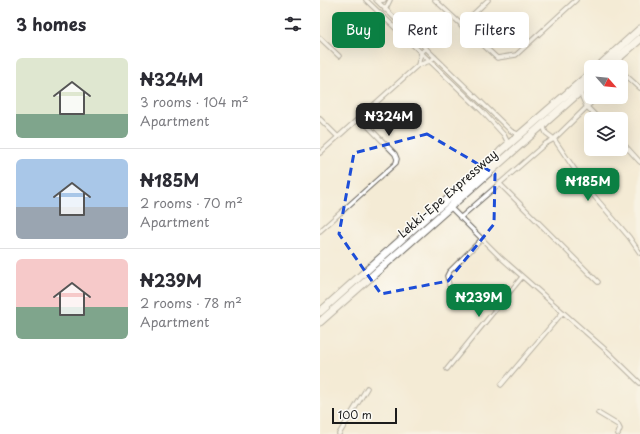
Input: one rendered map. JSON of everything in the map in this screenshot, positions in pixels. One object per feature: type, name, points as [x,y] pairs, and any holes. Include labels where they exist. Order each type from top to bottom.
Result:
[{"type":"highway","points":[[606,60],[640,29]]},
{"type":"highway","points":[[618,60],[640,39]]},
{"type":"highway","name":"Lekki-Epe Expressway","points":[[320,322],[430,214],[487,167],[520,134],[584,79]]},
{"type":"highway","name":"Lekki-Epe Expressway","points":[[320,312],[450,207],[584,88]]},
{"type":"street","points":[[366,0],[482,111],[504,135],[509,145]]},
{"type":"street","points":[[376,0],[384,0]]},
{"type":"street","points":[[376,0],[393,17]]},
{"type":"street","points":[[385,10],[390,0]]},
{"type":"street","points":[[435,0],[460,26]]},
{"type":"street","points":[[475,12],[488,0]]},
{"type":"street","points":[[529,43],[576,0]]},
{"type":"street","points":[[320,38],[339,56]]},
{"type":"street","points":[[418,65],[421,52],[426,48],[511,131],[520,134]]},
{"type":"street","points":[[485,48],[497,58],[516,55],[524,48]]},
{"type":"street","points":[[320,152],[418,65],[430,61],[435,57]]},
{"type":"street","points":[[628,78],[640,88]]},
{"type":"street","points":[[580,92],[586,106],[592,112]]},
{"type":"street","points":[[460,218],[499,182],[518,169],[545,144],[554,139],[580,115],[589,104]]},
{"type":"street","points":[[320,231],[396,163],[397,159],[395,154],[359,118]]},
{"type":"street","points":[[320,120],[338,136]]},
{"type":"street","points":[[546,123],[544,128],[546,133],[554,139],[588,189],[629,237],[640,253]]},
{"type":"street","points":[[628,149],[640,162]]},
{"type":"street","points":[[499,182],[598,282]]},
{"type":"street","points":[[450,207],[481,240],[607,350],[640,383]]},
{"type":"street","points":[[450,289],[447,276],[448,272],[481,240]]},
{"type":"street","points":[[447,369],[522,277]]},
{"type":"street","points":[[501,385],[563,312]]},
{"type":"street","points":[[339,434],[367,388]]},
{"type":"street","points":[[598,413],[618,425],[620,429],[618,434]]},
{"type":"highlighted area","points":[[427,134],[495,174],[494,224],[448,281],[381,294],[339,234],[354,153]]}]
